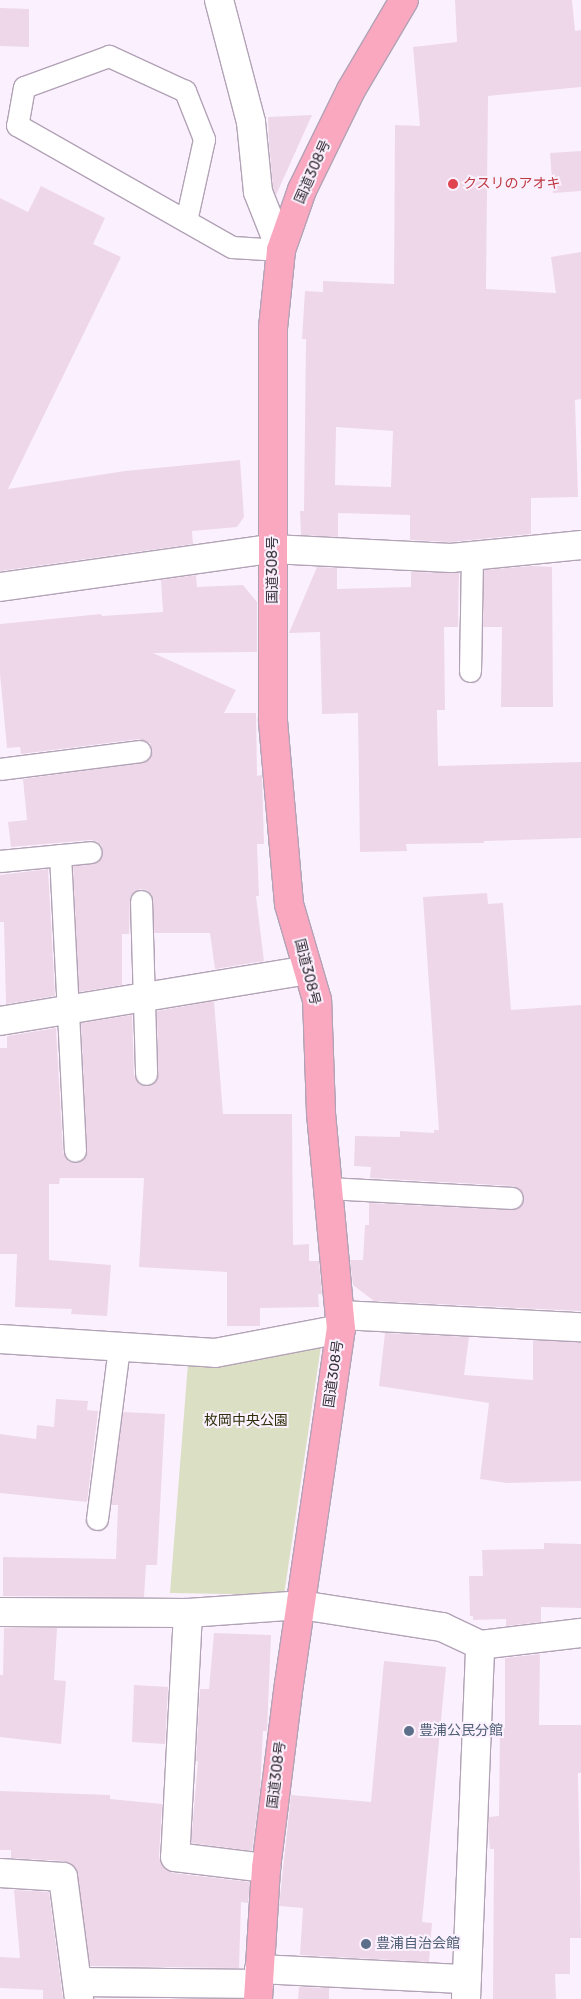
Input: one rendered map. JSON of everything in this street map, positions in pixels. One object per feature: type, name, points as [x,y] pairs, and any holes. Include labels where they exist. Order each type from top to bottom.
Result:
[{"type":"highway","name":"国道308号","points":[[259,1984],[266,1868],[340,1322],[321,1112],[316,1000],[289,904],[273,720],[273,328],[281,250],[302,190],[351,90],[404,0]]},
{"type":"street","points":[[219,0],[251,122],[258,192],[281,250]]},
{"type":"street","points":[[0,587],[272,549],[451,558],[581,545]]},
{"type":"street","points":[[0,1021],[308,970]]},
{"type":"street","points":[[0,1339],[215,1353],[340,1322],[581,1327]]},
{"type":"street","points":[[0,1612],[188,1613],[301,1605],[442,1628],[480,1645],[581,1633]]},
{"type":"street","points":[[188,1613],[175,1858],[266,1868]]},
{"type":"street","points":[[0,1873],[63,1877],[79,1990],[259,1984],[466,1989],[480,1645]]},
{"type":"lane","points":[[186,221],[204,139],[185,90],[109,56],[24,87],[17,125],[232,248],[281,250]]},
{"type":"lane","points":[[470,670],[472,556]]},
{"type":"lane","points":[[0,769],[140,751]]},
{"type":"lane","points":[[0,861],[91,852]]},
{"type":"lane","points":[[60,855],[69,1010],[74,1151]]},
{"type":"lane","points":[[141,901],[146,1074]]},
{"type":"lane","points":[[329,1188],[512,1198]]},
{"type":"lane","points":[[97,1519],[119,1346]]},
{"type":"green space","name":"枚岡中央公園","points":[[321,1346],[284,1595],[170,1593],[188,1363]]},
{"type":"building","points":[[455,0],[572,0],[575,31],[581,30],[581,87],[488,96],[486,289],[556,293],[551,257],[581,252],[581,399],[575,400],[578,497],[531,498],[531,534],[451,542],[410,540],[410,515],[338,513],[338,537],[301,535],[300,511],[304,511],[306,339],[302,339],[305,291],[323,292],[323,281],[394,284],[395,125],[420,126],[413,47],[457,42]],"holes":[[[336,427],[393,431],[391,487],[335,485]]]},
{"type":"building","points":[[0,8],[29,9],[29,47],[0,46]]},
{"type":"building","points":[[312,115],[276,195],[273,188],[268,117]]},
{"type":"building","points":[[581,151],[581,191],[553,193],[550,153]]},
{"type":"building","points":[[41,186],[105,218],[93,244],[121,257],[8,489],[125,471],[240,460],[244,517],[237,527],[192,531],[193,544],[0,571],[0,198],[28,212]]},
{"type":"building","points":[[532,566],[552,567],[553,707],[501,707],[502,627],[483,627],[484,570]]},
{"type":"building","points":[[317,567],[337,568],[337,589],[411,587],[411,572],[459,573],[458,627],[444,627],[445,710],[437,710],[438,766],[581,762],[581,838],[484,841],[484,843],[406,844],[407,851],[360,852],[358,713],[322,714],[320,632],[289,633]]},
{"type":"building","points":[[196,575],[197,587],[243,585],[257,602],[257,652],[153,653],[236,690],[224,713],[256,713],[257,776],[262,775],[264,844],[257,844],[259,896],[256,896],[264,961],[215,969],[210,933],[154,933],[152,895],[147,890],[140,889],[130,896],[129,934],[122,934],[122,985],[79,992],[73,866],[99,862],[103,851],[101,845],[97,841],[90,840],[11,847],[8,822],[27,820],[23,779],[142,763],[151,756],[152,749],[150,743],[139,739],[21,754],[20,747],[7,748],[0,674],[0,624],[101,614],[102,616],[163,612],[161,580]]},
{"type":"building","points":[[48,869],[55,996],[6,1004],[4,922],[0,922],[0,875]]},
{"type":"building","points":[[487,893],[488,904],[503,903],[511,1010],[581,1005],[581,1311],[374,1301],[353,1285],[350,1260],[363,1260],[365,1225],[369,1225],[369,1203],[511,1210],[518,1209],[523,1204],[523,1193],[513,1186],[370,1178],[371,1167],[354,1166],[355,1136],[400,1137],[400,1131],[434,1133],[434,1130],[439,1130],[423,897]]},
{"type":"building","points":[[214,1001],[223,1114],[292,1114],[293,1245],[309,1244],[309,1261],[319,1261],[322,1294],[318,1294],[319,1307],[260,1308],[260,1326],[227,1326],[227,1272],[139,1267],[144,1178],[60,1178],[59,1184],[49,1184],[49,1260],[111,1265],[107,1316],[71,1314],[72,1309],[15,1307],[17,1254],[0,1254],[0,1048],[7,1048],[7,1036],[56,1028],[63,1152],[69,1162],[76,1163],[86,1157],[87,1150],[81,1023],[132,1015],[134,1075],[140,1085],[147,1086],[157,1080],[158,1074],[157,1011]]},
{"type":"building","points":[[385,1333],[469,1337],[464,1375],[533,1380],[533,1340],[581,1342],[581,1481],[507,1483],[480,1479],[489,1403],[379,1386]]},
{"type":"building","points":[[56,1399],[88,1401],[87,1410],[98,1411],[87,1502],[0,1493],[0,1434],[36,1439],[37,1425],[54,1427]]},
{"type":"building","points":[[123,1412],[165,1414],[157,1565],[146,1565],[144,1597],[3,1596],[3,1557],[116,1559],[118,1505],[111,1505]]},
{"type":"building","points":[[544,1543],[581,1544],[581,1608],[541,1607],[541,1622],[506,1626],[506,1619],[473,1620],[473,1616],[470,1616],[469,1576],[483,1576],[482,1550],[544,1549]]},
{"type":"building","points":[[4,1628],[57,1628],[54,1680],[66,1681],[61,1744],[0,1737],[0,1675],[3,1675]]},
{"type":"building","points":[[214,1633],[271,1635],[267,1731],[263,1731],[260,1792],[252,1851],[191,1843],[198,1761],[196,1761],[200,1689],[209,1689]]},
{"type":"building","points":[[540,1654],[539,1725],[581,1725],[581,1773],[578,1773],[581,1938],[570,1938],[570,1974],[555,1974],[556,1999],[493,1999],[494,1849],[490,1849],[488,1828],[489,1817],[499,1816],[500,1728],[505,1728],[505,1658]]},
{"type":"building","name":"豊浦公民分館","points":[[384,1661],[446,1667],[422,1922],[432,1923],[429,1962],[300,1955],[303,1908],[279,1906],[291,1795],[371,1802]]},
{"type":"building","points":[[134,1685],[168,1687],[165,1744],[132,1742]]},
{"type":"building","points":[[0,1791],[110,1795],[110,1799],[162,1804],[159,1856],[161,1863],[166,1869],[173,1873],[250,1882],[248,1903],[241,1902],[239,1968],[90,1966],[76,1869],[64,1861],[11,1858],[11,1850],[0,1850]]},
{"type":"building","points":[[14,1890],[49,1892],[63,1999],[43,1999],[43,1990],[0,1988],[0,1957],[20,1958]]},
{"type":"building","points":[[299,1987],[329,1988],[329,1999],[298,1999]]},
{"type":"place","name":"クスリのアオキ","points":[[453,184]]},
{"type":"place","name":"豊浦公民分館","points":[[409,1731]]},
{"type":"place","name":"豊浦自治会館","points":[[366,1944]]}]
